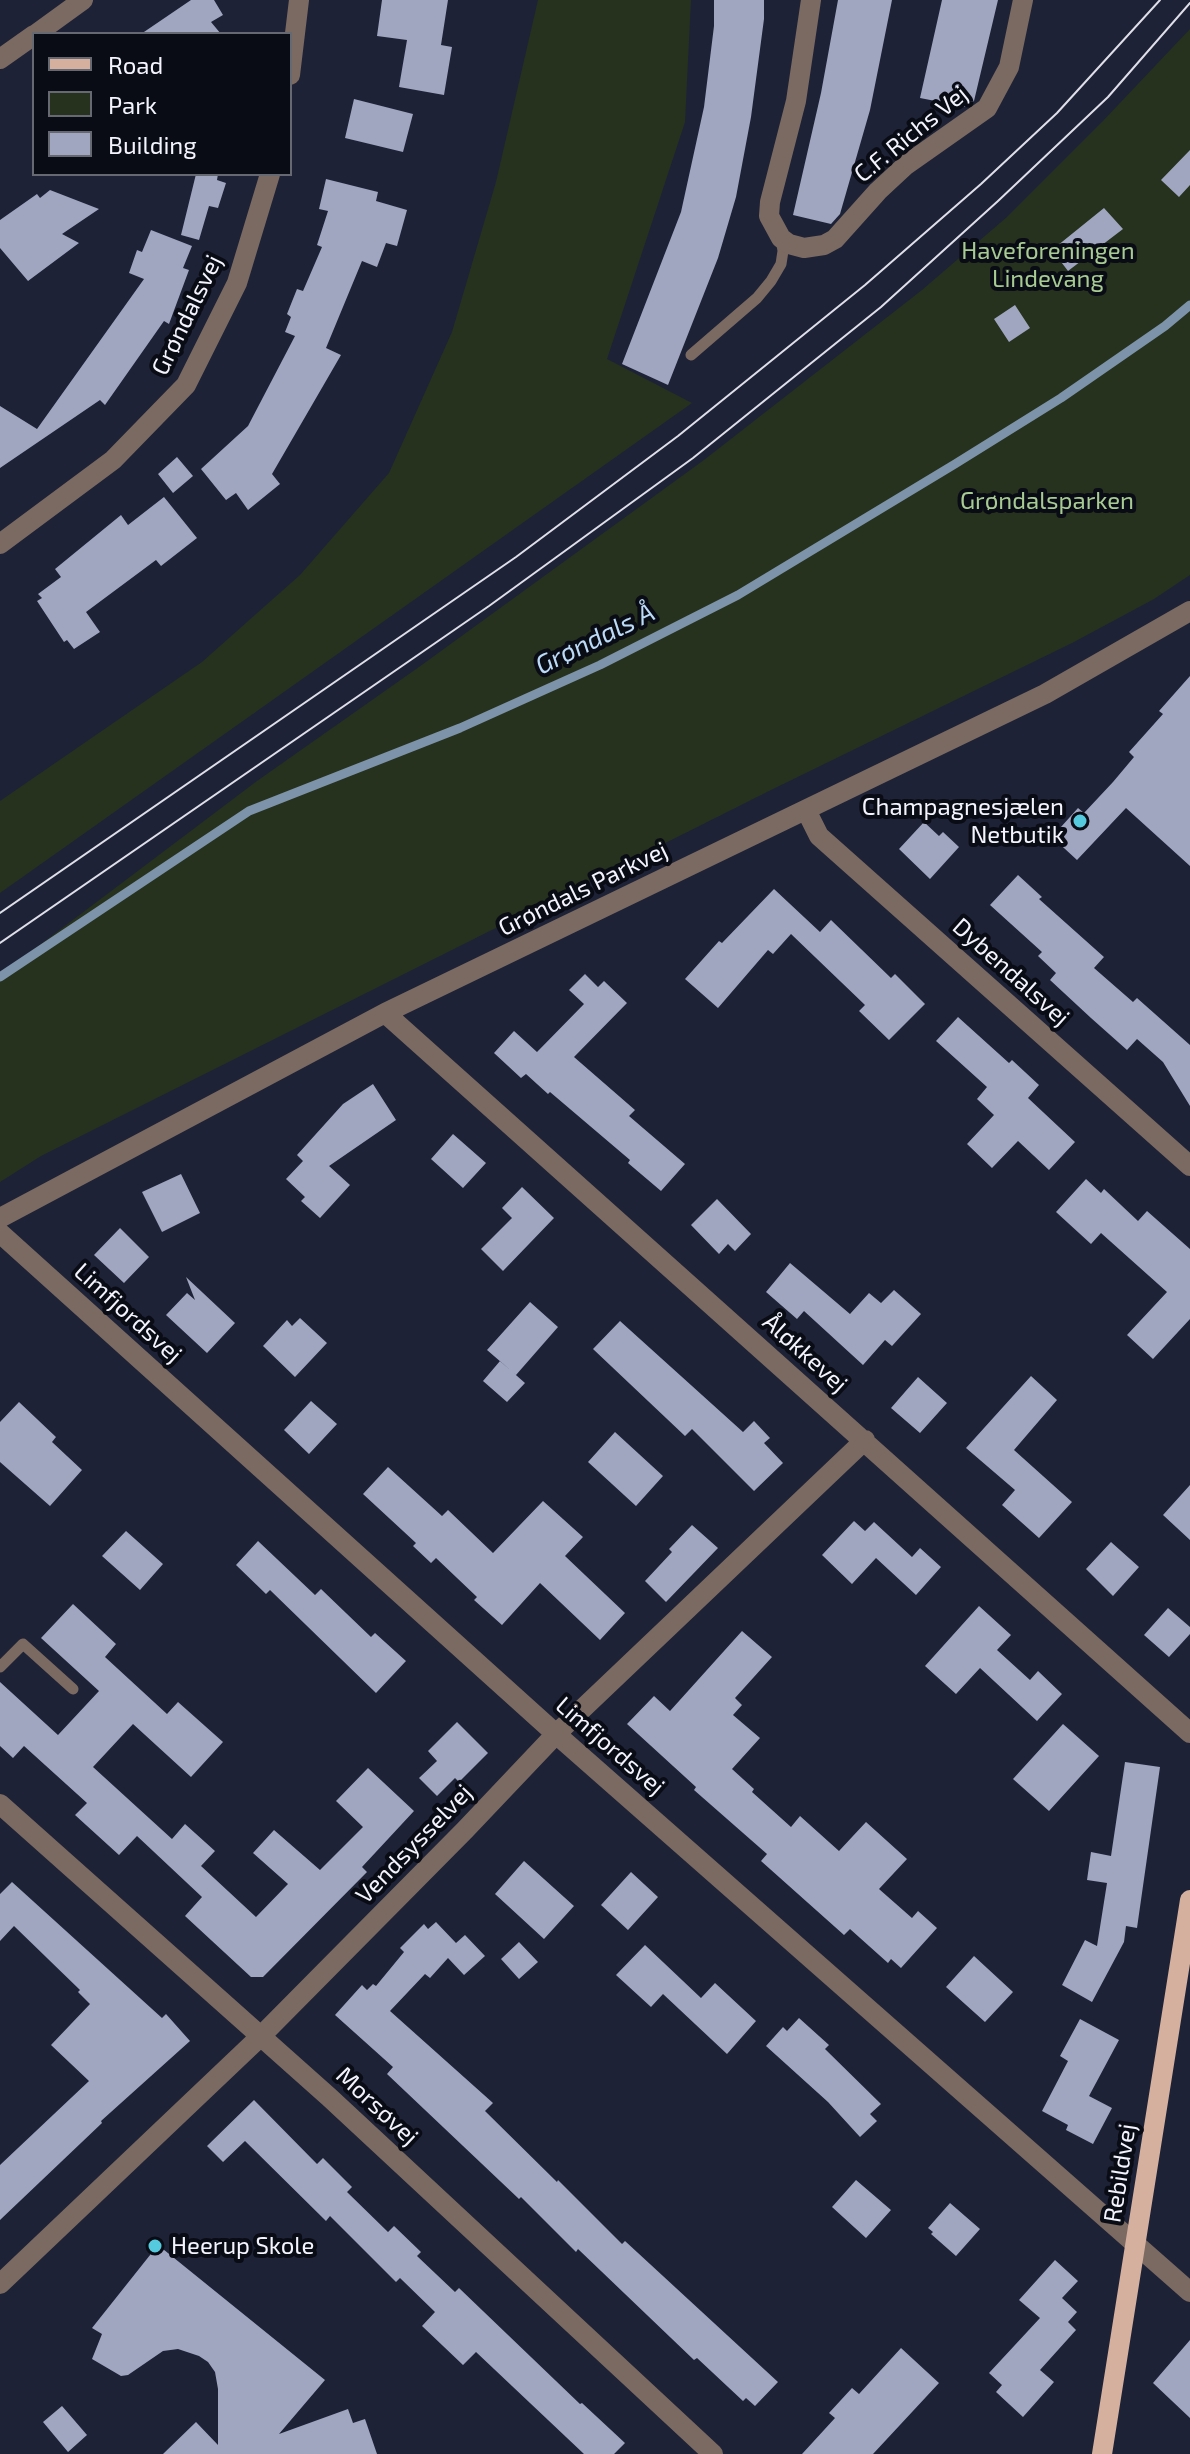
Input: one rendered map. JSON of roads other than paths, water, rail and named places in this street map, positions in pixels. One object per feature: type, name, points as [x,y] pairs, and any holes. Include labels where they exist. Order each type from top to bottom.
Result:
[{"type":"main road","name":"Rebildvej","points":[[1102,2454],[1190,1900]]},
{"type":"street","points":[[38,32],[83,0]]},
{"type":"street","points":[[292,58],[299,0]]},
{"type":"street","points":[[781,238],[769,216],[770,202],[796,101],[811,0]]},
{"type":"street","name":"C.F. Richs Vej","points":[[781,238],[804,248],[824,245],[835,239],[906,165],[987,108],[1009,67],[1023,0]]},
{"type":"street","points":[[0,59],[32,36]]},
{"type":"street","name":"Grøndalsvej","points":[[0,544],[113,460],[186,385],[237,283],[269,176]]},
{"type":"street","name":"Grøndals Parkvej","points":[[0,1218],[385,1013],[1045,694],[1190,611]]},
{"type":"street","name":"Dybendalsvej","points":[[806,810],[819,836],[1190,1166]]},
{"type":"street","name":"Åløkkevej","points":[[385,1013],[1190,1733]]},
{"type":"street","name":"Limfjordsvej","points":[[0,1233],[556,1734],[1190,2292]]},
{"type":"street","name":"Vendsysselvej","points":[[0,2284],[261,2036],[556,1734],[865,1440]]},
{"type":"street","name":"Morsøvej","points":[[5,1816],[329,2097],[713,2454]]},
{"type":"lane","points":[[691,355],[757,298],[771,281],[781,264],[781,238]]},
{"type":"lane","points":[[0,1667],[23,1644],[73,1689]]},
{"type":"waterway","name":"Grøndals Å","points":[[0,977],[249,811],[460,728],[600,665],[738,595],[1061,398],[1165,326],[1190,305]]},
{"type":"tram line","points":[[0,913],[516,557],[678,436],[865,285],[981,184],[1057,113],[1160,0]]},
{"type":"tram line","points":[[0,943],[489,606],[693,458],[881,307],[998,201],[1108,97],[1190,3]]},
{"type":"place","name":"Champagnesjælen Netbutik","points":[[1080,821]]},
{"type":"place","name":"Heerup Skole","points":[[155,2246]]},
{"type":"park label","name":"Haveforeningen Lindevang","points":[[1048,265]]},
{"type":"park label","name":"Grøndalsparken","points":[[1047,501]]}]
